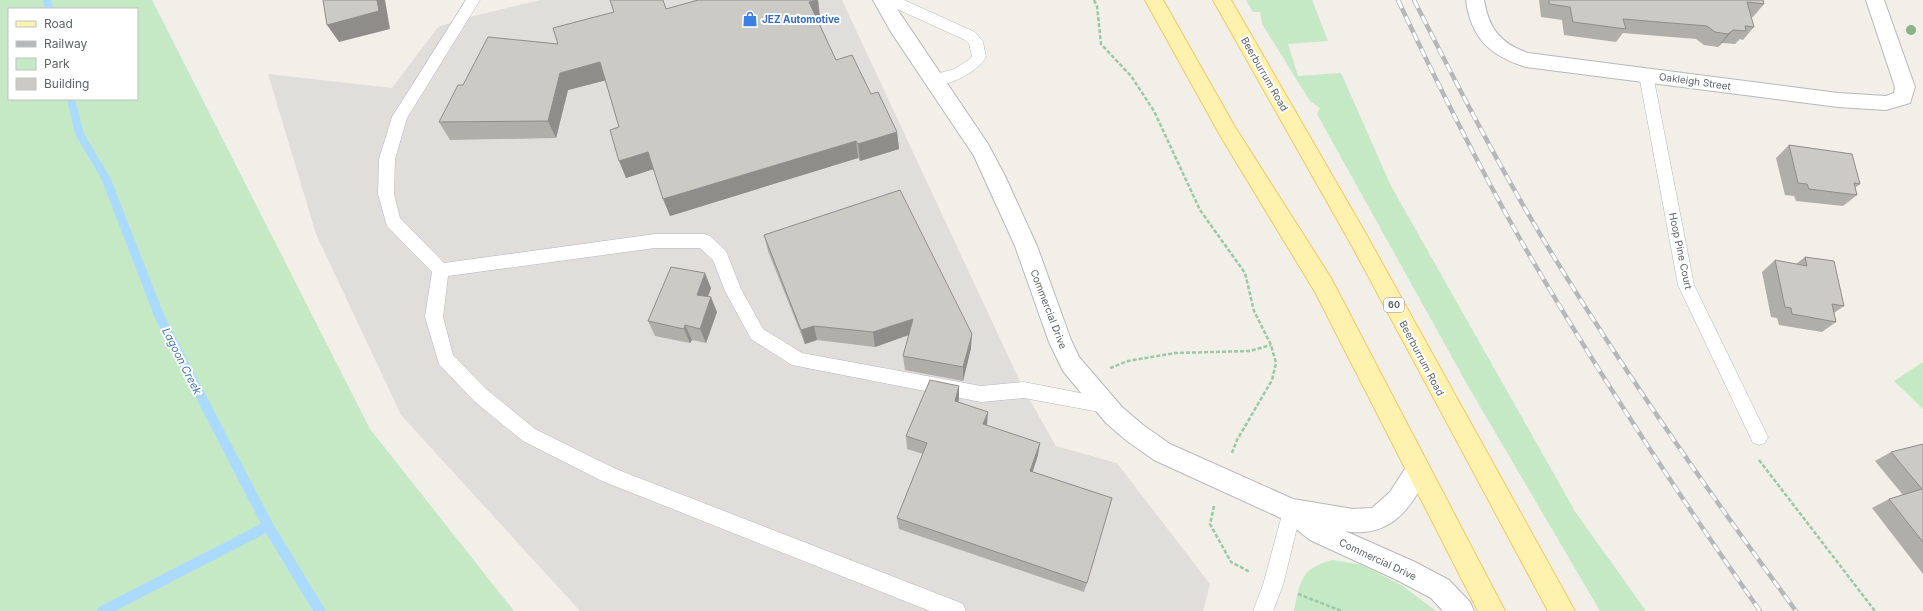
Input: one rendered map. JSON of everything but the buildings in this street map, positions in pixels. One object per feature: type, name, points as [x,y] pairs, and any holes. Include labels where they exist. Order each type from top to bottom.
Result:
[{"type":"main road","points":[[1154,0],[1228,132],[1323,285],[1492,611]]},
{"type":"main road","name":"Beerburrum Road","points":[[1222,0],[1359,240],[1446,402],[1562,611]]},
{"type":"street","name":"Commercial Drive","points":[[882,0],[981,150],[995,176],[1026,246],[1060,342],[1071,364],[1105,405],[1135,433],[1162,452],[1292,511],[1319,532],[1406,571],[1440,589],[1461,611]]},
{"type":"street","name":"Oakleigh Street","points":[[1475,0],[1476,12],[1481,27],[1492,42],[1509,54],[1526,60],[1838,100],[1886,103],[1903,98],[1905,87],[1875,0]]},
{"type":"street","name":"Commercial Drive","points":[[1292,511],[1354,521],[1370,520],[1383,515],[1393,505],[1418,469]]},
{"type":"lane","points":[[441,270],[393,221],[386,194],[387,159],[400,117],[473,0]]},
{"type":"lane","points":[[890,0],[961,30],[976,42],[980,58],[975,64],[966,71],[934,80]]},
{"type":"lane","name":"Hoop Pine Court","points":[[1646,75],[1686,285],[1759,437]]},
{"type":"lane","points":[[441,270],[655,241],[704,241],[720,256],[733,291],[757,334],[798,360],[981,394],[1024,390],[1105,405]]},
{"type":"lane","points":[[441,270],[434,317],[445,359],[480,395],[529,435],[609,475],[794,550],[956,611]]},
{"type":"lane","points":[[1263,611],[1275,579],[1292,511]]},
{"type":"path","points":[[1094,0],[1097,6],[1101,44],[1131,76],[1154,111],[1200,210],[1245,273],[1254,311],[1271,345],[1276,363],[1272,380],[1237,440],[1222,480]]},
{"type":"path","points":[[1083,379],[1128,361],[1175,353],[1250,351],[1271,345]]},
{"type":"path","points":[[1759,437],[1757,457],[1875,611]]},
{"type":"shaded area","points":[[540,0],[842,0],[1024,390],[1056,446],[1117,463],[1210,584],[1203,611],[580,611],[401,415],[316,234],[268,74],[392,88],[438,27],[462,19]]},
{"type":"green space","points":[[0,0],[152,0],[370,429],[514,611],[0,611]]},
{"type":"green space","points":[[1246,0],[1312,0],[1328,41],[1288,44],[1298,76],[1341,73],[1391,186],[1576,513],[1646,611],[1600,611],[1468,386],[1317,114],[1320,108],[1310,101],[1262,24],[1260,12],[1253,12]]},
{"type":"green space","points":[[1923,362],[1923,409],[1894,381]]},
{"type":"green space","points":[[1333,560],[1362,565],[1403,586],[1436,611],[1294,611],[1300,584],[1303,578],[1314,567]]},
{"type":"waterway","name":"Lagoon Creek","points":[[47,0],[49,8]]},
{"type":"waterway","name":"Lagoon Creek","points":[[71,100],[80,134],[105,177],[160,318],[268,526]]},
{"type":"waterway","points":[[103,611],[268,526]]},
{"type":"waterway","name":"Lagoon Creek","points":[[268,526],[320,611]]},
{"type":"railway","points":[[1398,0],[1472,150],[1548,287],[1636,428],[1760,611]]},
{"type":"railway","points":[[1414,0],[1492,150],[1543,239],[1603,335],[1665,428],[1796,611]]},
{"type":"place","name":"JEZ Automotive","points":[[750,19]]}]
